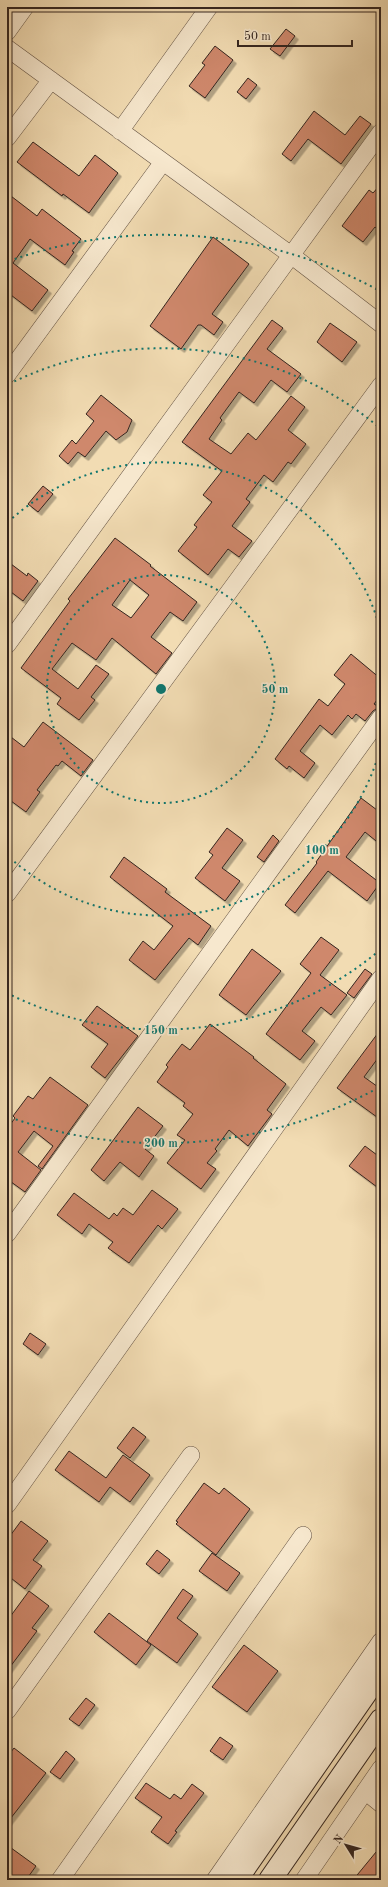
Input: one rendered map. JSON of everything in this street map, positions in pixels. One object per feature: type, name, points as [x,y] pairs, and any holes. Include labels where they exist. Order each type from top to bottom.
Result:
[{"type":"main road","points":[[236,1880],[381,1672]]},
{"type":"main road","points":[[270,1880],[381,1720]]},
{"type":"street","points":[[7,32],[25,7]]},
{"type":"street","points":[[120,131],[209,7]]},
{"type":"street","points":[[7,48],[291,255],[381,324]]},
{"type":"street","points":[[7,138],[51,80]]},
{"type":"street","points":[[7,644],[381,132]]},
{"type":"street","points":[[7,375],[162,162]]},
{"type":"street","points":[[7,894],[381,385]]},
{"type":"street","points":[[7,1234],[381,717]]},
{"type":"street","points":[[7,1505],[381,978]]},
{"type":"street","points":[[7,1711],[191,1455]]},
{"type":"street","points":[[60,1880],[303,1535]]},
{"type":"street","points":[[215,1880],[381,1640]]},
{"type":"street","points":[[304,1880],[381,1768]]},
{"type":"street","points":[[365,1791],[381,1804]]},
{"type":"building","points":[[286,29],[295,36],[280,56],[270,49]]},
{"type":"building","points":[[215,46],[233,60],[205,98],[189,86],[205,65],[202,63]]},
{"type":"building","points":[[248,78],[257,85],[246,99],[237,92]]},
{"type":"building","points":[[314,111],[345,135],[360,116],[371,124],[341,164],[308,139],[291,161],[282,154]]},
{"type":"building","points":[[33,142],[79,176],[95,155],[118,173],[89,213],[63,194],[62,196],[17,162]]},
{"type":"building","points":[[381,184],[381,232],[375,227],[363,242],[342,226],[369,190],[373,193]]},
{"type":"building","points":[[7,193],[37,216],[42,209],[81,239],[72,251],[74,252],[65,265],[30,239],[13,263],[48,290],[32,311],[7,292]]},
{"type":"building","points":[[213,237],[249,264],[212,314],[223,322],[214,335],[201,325],[198,325],[181,349],[150,326]]},
{"type":"building","points":[[272,320],[283,328],[267,349],[301,374],[287,392],[271,380],[254,403],[239,392],[220,418],[222,420],[209,439],[231,454],[248,433],[256,440],[291,396],[305,407],[288,430],[306,444],[291,464],[288,462],[273,482],[264,475],[246,499],[250,502],[232,526],[252,541],[239,557],[228,549],[208,575],[178,551],[197,527],[194,525],[212,502],[203,495],[222,471],[182,442]]},
{"type":"building","points":[[330,323],[357,342],[342,362],[317,342]]},
{"type":"building","points":[[101,395],[132,420],[127,432],[116,440],[106,431],[85,457],[78,452],[68,464],[59,456],[72,440],[76,444],[94,421],[86,414]]},
{"type":"building","points":[[43,486],[53,494],[38,512],[28,504]]},
{"type":"building","points":[[115,538],[197,602],[183,621],[170,612],[151,637],[172,653],[156,674],[112,638],[96,660],[72,643],[52,669],[78,689],[96,665],[109,674],[91,697],[95,700],[79,720],[57,704],[61,698],[21,668],[70,601],[68,599]],"holes":[[[130,580],[149,595],[131,618],[112,605]]]},
{"type":"building","points":[[7,561],[27,576],[28,573],[38,581],[23,601],[7,589]]},
{"type":"building","points":[[351,654],[381,679],[381,695],[374,704],[379,707],[373,711],[365,721],[356,714],[352,719],[348,715],[332,735],[320,725],[300,751],[315,763],[304,778],[289,766],[287,769],[275,759],[319,699],[328,706],[345,684],[334,675]]},
{"type":"building","points":[[43,722],[93,760],[81,776],[62,761],[58,766],[56,765],[37,790],[40,792],[26,812],[7,798],[7,734],[24,747]]},
{"type":"building","points":[[361,798],[381,813],[381,845],[365,832],[346,857],[380,883],[367,901],[328,871],[295,913],[285,905],[317,863],[316,862]]},
{"type":"building","points":[[227,828],[243,840],[222,868],[240,881],[225,901],[195,878],[213,855],[209,852]]},
{"type":"building","points":[[273,835],[279,841],[264,862],[257,857]]},
{"type":"building","points":[[124,857],[167,889],[165,892],[211,926],[198,945],[189,938],[155,980],[129,960],[143,941],[154,950],[173,926],[110,877]]},
{"type":"building","points":[[321,937],[339,950],[320,975],[347,995],[331,1015],[321,1007],[302,1031],[315,1041],[300,1060],[266,1034],[311,973],[300,964]]},
{"type":"building","points":[[252,949],[281,971],[246,1015],[219,995]]},
{"type":"building","points":[[365,969],[372,974],[354,998],[347,993]]},
{"type":"building","points":[[97,1006],[138,1036],[105,1078],[91,1067],[108,1044],[82,1025]]},
{"type":"building","points":[[210,1024],[254,1057],[253,1058],[286,1084],[267,1110],[272,1114],[248,1146],[229,1130],[215,1149],[217,1151],[207,1163],[216,1169],[201,1189],[167,1163],[185,1140],[177,1135],[193,1114],[183,1106],[185,1103],[157,1082],[168,1067],[166,1065],[182,1044],[190,1050]]},
{"type":"building","points":[[381,1029],[381,1054],[364,1077],[381,1089],[381,1120],[337,1088]]},
{"type":"building","points":[[50,1077],[88,1105],[42,1169],[38,1166],[53,1146],[34,1131],[18,1152],[41,1170],[25,1192],[7,1179],[7,1129],[15,1118],[13,1116],[28,1096],[33,1099]]},
{"type":"building","points":[[138,1107],[163,1126],[145,1149],[154,1156],[139,1177],[120,1162],[104,1181],[91,1170]]},
{"type":"building","points":[[365,1146],[381,1158],[381,1190],[349,1166]]},
{"type":"building","points":[[152,1190],[178,1209],[162,1229],[158,1225],[129,1263],[108,1248],[113,1242],[89,1224],[82,1234],[57,1215],[74,1193],[109,1219],[114,1213],[117,1216],[123,1208],[133,1215]]},
{"type":"building","points":[[30,1333],[46,1344],[38,1355],[23,1344]]},
{"type":"building","points":[[133,1427],[146,1437],[130,1458],[117,1448]]},
{"type":"building","points":[[69,1451],[106,1478],[123,1455],[150,1475],[130,1502],[110,1487],[99,1502],[55,1470]]},
{"type":"building","points":[[204,1483],[219,1494],[224,1488],[250,1509],[216,1555],[176,1524],[178,1522],[176,1521]]},
{"type":"building","points":[[21,1521],[48,1541],[33,1560],[42,1566],[25,1589],[7,1575],[7,1540]]},
{"type":"building","points":[[157,1550],[170,1560],[159,1574],[146,1564]]},
{"type":"building","points":[[212,1553],[240,1573],[227,1591],[199,1571]]},
{"type":"building","points":[[183,1589],[193,1596],[177,1618],[198,1634],[177,1663],[147,1641]]},
{"type":"building","points":[[29,1591],[49,1606],[32,1628],[37,1631],[7,1671],[7,1621]]},
{"type":"building","points":[[109,1613],[151,1645],[136,1665],[94,1632]]},
{"type":"building","points":[[244,1645],[278,1671],[247,1712],[212,1687]]},
{"type":"building","points":[[86,1698],[95,1705],[79,1726],[69,1719]]},
{"type":"building","points":[[220,1737],[233,1746],[223,1760],[210,1751]]},
{"type":"building","points":[[14,1748],[46,1773],[7,1823],[7,1757]]},
{"type":"building","points":[[66,1751],[75,1759],[60,1779],[50,1772]]},
{"type":"building","points":[[146,1783],[170,1799],[174,1794],[181,1799],[192,1784],[204,1793],[175,1831],[177,1832],[168,1844],[151,1832],[162,1817],[135,1798]]},
{"type":"building","points":[[7,1845],[36,1866],[26,1880],[7,1880]]},
{"type":"building","points":[[381,1846],[381,1880],[353,1880]]}]
